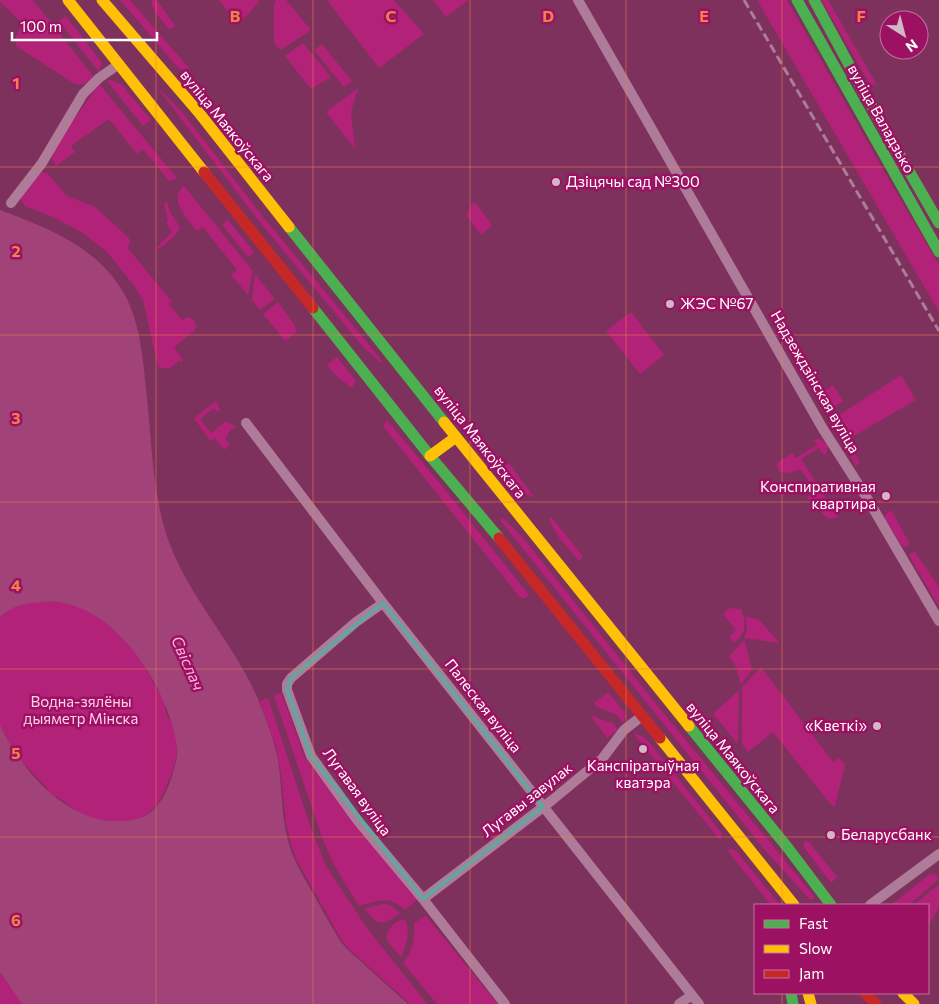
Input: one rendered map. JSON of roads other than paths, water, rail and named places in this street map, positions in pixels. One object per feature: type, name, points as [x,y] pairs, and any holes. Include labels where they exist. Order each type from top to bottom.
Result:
[{"type":"main road","name":"вуліца Маякоўскага","points":[[68,0],[97,10],[200,114],[456,437],[831,904]]},
{"type":"main road","name":"вуліца Валадзько","points":[[798,0],[939,252]]},
{"type":"main road","name":"вуліца Валадзько","points":[[814,0],[867,98],[939,223]]},
{"type":"main road","name":"вуліца Маякоўскага","points":[[97,10],[119,64],[430,456],[510,552],[701,792],[793,904]]},
{"type":"main road","points":[[430,456],[456,437]]},
{"type":"main road","points":[[866,994],[876,1004]]},
{"type":"main road","points":[[904,994],[914,1004]]},
{"type":"street","name":"Надзеждзінская вуліца","points":[[578,0],[823,429],[867,498],[939,621]]},
{"type":"street","points":[[12,203],[42,163],[83,94],[99,78],[119,64]]},
{"type":"street","name":"Палеская вуліца","points":[[246,423],[543,807],[699,1004]]},
{"type":"street","name":"Лугавая вуліца","points":[[384,603],[356,622],[290,678],[287,690],[311,756],[358,821],[505,1004]]},
{"type":"street","name":"Лугавы завулак","points":[[423,900],[602,759],[624,730],[642,716]]},
{"type":"street","points":[[871,904],[939,854]]},
{"type":"street","points":[[680,1004],[692,995]]},
{"type":"water","name":"Свіслач","points":[[0,210],[37,224],[72,242],[88,253],[115,280],[126,297],[135,319],[142,353],[154,473],[163,523],[181,570],[235,655],[264,714],[278,760],[284,820],[292,853],[341,942],[408,1004],[22,1004],[0,972],[0,725],[27,769],[52,795],[82,813],[103,820],[131,820],[140,818],[155,809],[168,786],[177,758],[177,746],[162,697],[148,672],[132,649],[112,629],[91,613],[67,604],[41,602],[25,604],[14,608],[0,617]]},
{"type":"railway","points":[[744,0],[939,331]]},
{"type":"place","name":"Дзіцячы сад №300","points":[[556,182]]},
{"type":"place","name":"ЖЭС №67","points":[[670,304]]},
{"type":"place","name":"Конспиративная квартира","points":[[886,496]]},
{"type":"place","name":"«Кветкі»","points":[[877,726]]},
{"type":"place","name":"Канспіратыўная кватэра","points":[[643,749]]},
{"type":"place","name":"Беларусбанк","points":[[831,835]]},
{"type":"park label","name":"Водна-зялёны дыяметр Мінска","points":[[81,710]]}]
